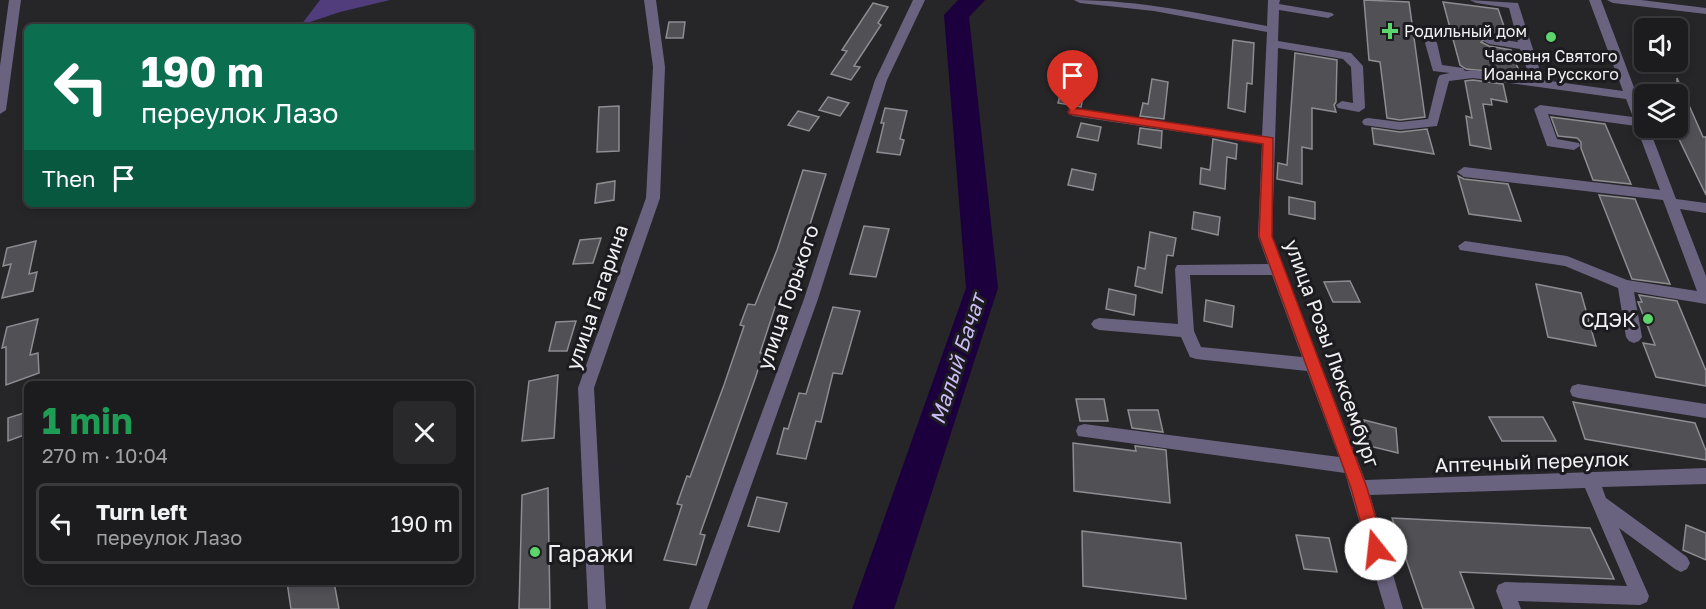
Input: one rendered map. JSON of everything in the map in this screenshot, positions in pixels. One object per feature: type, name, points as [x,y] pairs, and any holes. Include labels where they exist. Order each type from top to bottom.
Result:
[{"type":"street","points":[[0,110],[15,0]]},
{"type":"street","name":"улица Гагарина","points":[[597,609],[586,388],[652,198],[659,67],[650,0]]},
{"type":"street","name":"улица Горького","points":[[698,609],[811,299],[881,80],[919,0]]},
{"type":"street","points":[[1080,0],[1154,8],[1347,56],[1356,66],[1359,108],[1342,105]]},
{"type":"street","points":[[1476,0],[1514,5],[1538,83]]},
{"type":"street","points":[[1595,0],[1634,106]]},
{"type":"street","points":[[1613,0],[1706,11]]},
{"type":"street","points":[[1274,3],[1328,15]]},
{"type":"street","name":"улица Розы Люксембург","points":[[1274,3],[1265,236],[1359,488],[1394,609]]},
{"type":"street","points":[[1489,41],[1526,46]]},
{"type":"street","points":[[1431,44],[1437,68],[1630,96]]},
{"type":"street","points":[[1368,122],[1400,126],[1433,123],[1444,78],[1473,74]]},
{"type":"street","points":[[1574,146],[1551,143],[1540,109],[1634,121]]},
{"type":"street","points":[[1073,112],[1269,141]]},
{"type":"street","points":[[1465,246],[1567,261],[1625,285],[1706,295],[1646,138]]},
{"type":"street","points":[[1464,172],[1669,199],[1706,208]]},
{"type":"street","points":[[1278,270],[1182,268],[1186,332],[1196,354],[1313,364]]},
{"type":"street","points":[[1625,285],[1634,337]]},
{"type":"street","points":[[1098,324],[1186,332]]},
{"type":"street","points":[[1578,391],[1706,411]]},
{"type":"street","points":[[1084,432],[1350,466]]},
{"type":"street","name":"Аптечный переулок","points":[[1359,488],[1706,476]]},
{"type":"street","points":[[1512,609],[1505,591],[1640,596],[1590,480]]},
{"type":"street","points":[[1600,503],[1681,563]]},
{"type":"shaded area","points":[[320,0],[390,0],[340,12],[302,24]]},
{"type":"building","points":[[1364,0],[1409,2],[1425,117],[1400,120],[1387,118],[1380,62],[1369,60]]},
{"type":"building","points":[[1443,2],[1498,9],[1508,38],[1489,36],[1481,42],[1489,46],[1511,50],[1520,74],[1466,69],[1460,65]]},
{"type":"building","points":[[873,3],[888,7],[878,23],[881,25],[854,66],[860,67],[851,80],[831,74],[847,51],[842,50]]},
{"type":"building","points":[[669,22],[685,22],[683,38],[666,38]]},
{"type":"building","points":[[1233,40],[1254,43],[1252,84],[1247,83],[1245,112],[1228,108]]},
{"type":"building","points":[[1295,53],[1337,60],[1334,105],[1336,112],[1312,108],[1312,149],[1302,147],[1302,184],[1277,179],[1278,163],[1287,165]]},
{"type":"building","points":[[1069,61],[1085,64],[1078,92],[1084,93],[1081,107],[1058,103]]},
{"type":"building","points":[[1152,79],[1168,82],[1164,119],[1140,116],[1143,103],[1148,104]]},
{"type":"building","points":[[1465,81],[1503,84],[1507,102],[1491,99],[1492,105],[1483,104],[1491,149],[1470,145],[1466,116],[1472,118]]},
{"type":"building","points":[[828,97],[849,103],[840,116],[819,110]]},
{"type":"building","points":[[1688,103],[1703,137],[1706,137],[1706,195],[1678,138],[1688,138]]},
{"type":"building","points":[[619,106],[619,151],[597,152],[599,107]]},
{"type":"building","points":[[885,108],[907,111],[900,139],[904,140],[900,155],[877,152]]},
{"type":"building","points":[[798,111],[819,117],[809,131],[788,125]]},
{"type":"building","points":[[1551,117],[1605,124],[1631,184],[1593,180],[1581,148],[1581,142],[1577,138],[1558,136]]},
{"type":"building","points":[[1081,123],[1101,127],[1098,141],[1077,137]]},
{"type":"building","points":[[1140,128],[1162,131],[1161,148],[1138,144]]},
{"type":"building","points":[[1372,128],[1400,132],[1427,129],[1434,154],[1374,144]]},
{"type":"building","points":[[1213,139],[1237,144],[1236,159],[1227,157],[1225,189],[1200,184],[1201,168],[1210,170]]},
{"type":"building","points":[[1072,169],[1096,174],[1093,190],[1068,185]]},
{"type":"building","points":[[803,170],[826,174],[785,299],[778,298],[760,353],[763,353],[756,376],[700,534],[705,535],[696,565],[664,560],[682,505],[677,504],[687,476],[690,477],[724,385],[744,326],[740,325],[748,304],[755,305],[777,250]]},
{"type":"building","points":[[1458,176],[1464,179],[1508,184],[1521,221],[1469,214]]},
{"type":"building","points":[[615,181],[614,200],[595,203],[597,184]]},
{"type":"building","points":[[1599,195],[1635,199],[1670,284],[1632,279]]},
{"type":"building","points":[[1289,197],[1315,202],[1315,219],[1289,214]]},
{"type":"building","points":[[1194,212],[1220,217],[1218,235],[1192,229]]},
{"type":"building","points":[[864,226],[889,229],[876,277],[850,274]]},
{"type":"building","points":[[1150,232],[1176,238],[1173,256],[1167,255],[1162,293],[1135,286],[1138,267],[1145,269]]},
{"type":"building","points":[[601,238],[593,263],[573,264],[580,240]]},
{"type":"building","points":[[36,241],[29,274],[37,272],[33,291],[2,298],[11,264],[3,266],[7,248]]},
{"type":"building","points":[[1350,281],[1360,302],[1333,302],[1324,282]]},
{"type":"building","points":[[1536,284],[1581,293],[1596,346],[1548,337]]},
{"type":"building","points":[[1109,289],[1136,295],[1134,315],[1106,309]]},
{"type":"building","points":[[1639,295],[1677,301],[1706,371],[1706,386],[1656,377],[1643,343],[1655,345],[1638,302],[1642,302]]},
{"type":"building","points":[[1206,300],[1234,306],[1232,327],[1204,321]]},
{"type":"building","points":[[833,307],[860,311],[842,374],[833,373],[821,422],[816,421],[806,459],[777,454],[784,428],[788,429],[799,393],[806,394]]},
{"type":"building","points":[[38,319],[30,355],[38,353],[39,373],[6,385],[6,347],[2,348],[7,327]]},
{"type":"building","points":[[576,321],[567,351],[549,351],[556,322]]},
{"type":"building","points":[[558,375],[554,438],[522,441],[529,381]]},
{"type":"building","points":[[1076,399],[1104,399],[1108,421],[1080,421]]},
{"type":"building","points":[[1573,402],[1695,423],[1706,451],[1706,460],[1585,439]]},
{"type":"building","points":[[1128,410],[1158,410],[1163,432],[1132,428]]},
{"type":"building","points":[[24,413],[24,435],[8,441],[8,418]]},
{"type":"building","points":[[1489,417],[1543,417],[1556,441],[1502,441]]},
{"type":"building","points":[[1364,420],[1396,428],[1398,453],[1365,445]]},
{"type":"building","points":[[1073,443],[1136,451],[1135,446],[1166,450],[1170,503],[1074,491]]},
{"type":"building","name":"Гаражи","points":[[548,488],[550,609],[519,609],[522,495]]},
{"type":"building","points":[[757,497],[787,503],[779,532],[748,526]]},
{"type":"building","points":[[1392,518],[1590,528],[1614,579],[1460,572],[1474,609],[1423,609]]},
{"type":"building","points":[[1686,525],[1706,533],[1706,560],[1683,550]]},
{"type":"building","points":[[1082,531],[1181,543],[1186,599],[1083,586]]},
{"type":"building","points":[[1296,535],[1329,538],[1337,572],[1304,569]]},
{"type":"building","points":[[287,585],[335,585],[339,609],[291,609]]},
{"type":"waterway","name":"Малый Бачат","points":[[873,609],[982,288],[956,15],[973,0]]},
{"type":"place","name":"Родильный дом","points":[[1390,31]]},
{"type":"place","name":"Часовня Святого Иоанна Русского","points":[[1551,37]]},
{"type":"place","name":"СДЭК","points":[[1648,319]]},
{"type":"place","name":"Гаражи","points":[[535,552]]},
{"type":"route","points":[[1073,112],[1269,141],[1265,236],[1359,488],[1376,549]]}]
